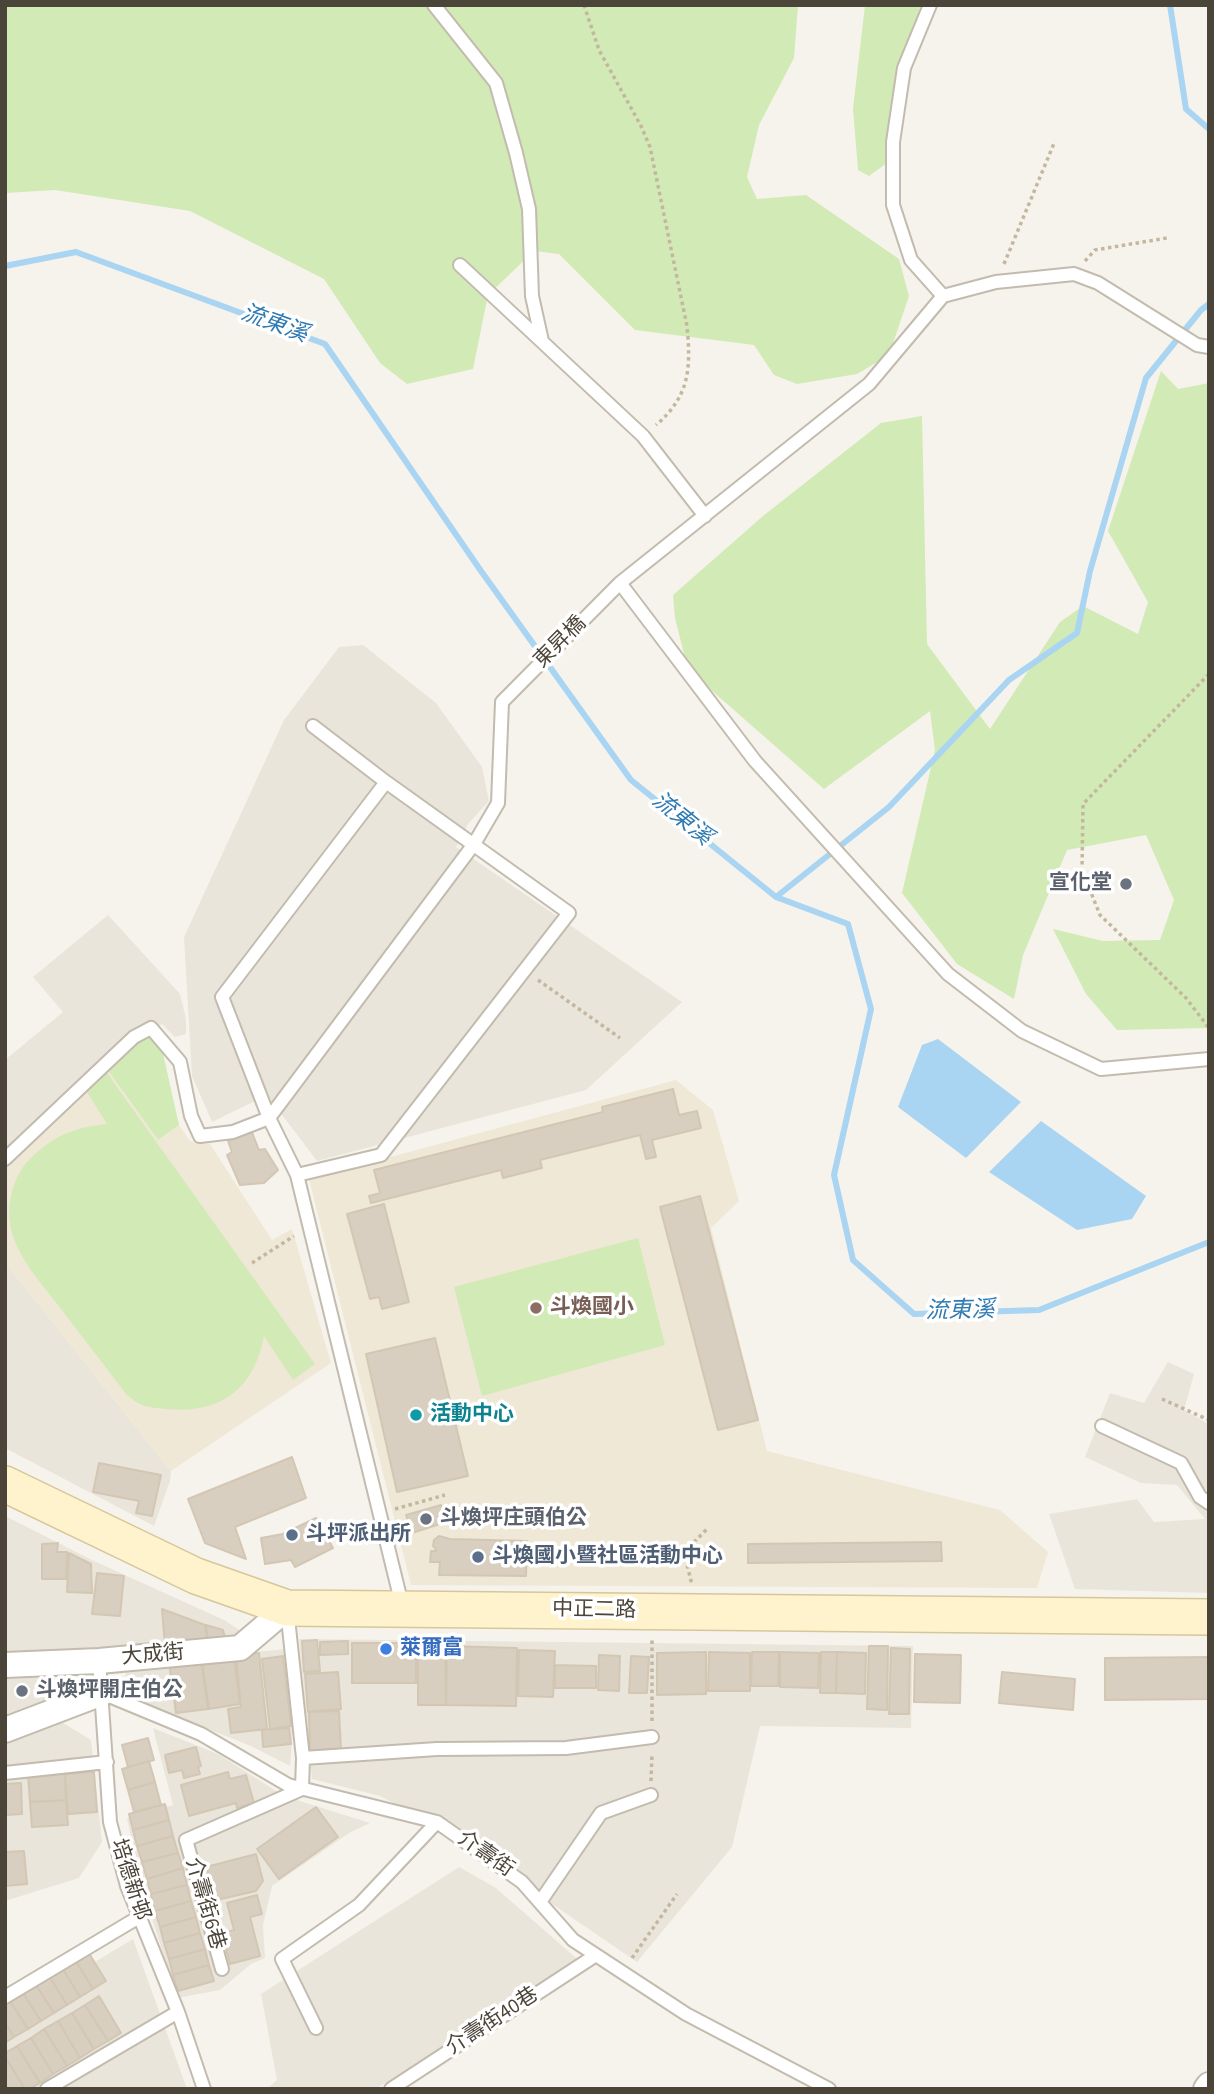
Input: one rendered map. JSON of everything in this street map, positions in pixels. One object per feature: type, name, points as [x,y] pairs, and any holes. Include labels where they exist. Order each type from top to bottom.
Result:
[{"type":"main road","name":"中正二路","points":[[5,1484],[196,1576],[287,1608],[1209,1617]]},
{"type":"street","name":"大成街","points":[[5,1665],[99,1661],[240,1648],[287,1608]]},
{"type":"street","points":[[5,1730],[102,1693]]},
{"type":"lane","points":[[434,5],[496,83],[529,209],[532,296],[542,341]]},
{"type":"lane","points":[[930,5],[904,68],[892,142],[893,205],[911,260],[943,296],[996,282],[1074,274],[1098,284],[1197,345],[1209,346]]},
{"type":"lane","points":[[460,265],[643,436],[705,516]]},
{"type":"lane","name":"東昇橋","points":[[474,844],[498,803],[502,702],[620,583],[869,384],[943,296]]},
{"type":"lane","points":[[620,583],[755,761],[948,974],[1022,1031],[1101,1069],[1209,1059]]},
{"type":"lane","points":[[298,1175],[381,1155],[569,913],[386,782],[313,726]]},
{"type":"lane","points":[[386,782],[222,997],[269,1118],[298,1175],[403,1609]]},
{"type":"lane","points":[[5,1159],[134,1037],[151,1028],[180,1062],[191,1116],[200,1136],[233,1132],[269,1118],[474,844]]},
{"type":"lane","points":[[1102,1426],[1181,1462],[1200,1497],[1209,1503]]},
{"type":"lane","points":[[287,1608],[303,1758],[302,1789]]},
{"type":"lane","name":"培德新邨","points":[[99,1661],[110,1822],[127,1886],[178,2012],[204,2089]]},
{"type":"lane","name":"介壽街","points":[[102,1693],[201,1734],[288,1785],[437,1822],[522,1882],[573,1940],[686,2014],[829,2089]]},
{"type":"lane","points":[[303,1758],[437,1749],[566,1748],[652,1737]]},
{"type":"lane","points":[[5,1773],[107,1762]]},
{"type":"lane","name":"介壽街6巷","points":[[222,1969],[186,1840],[302,1789]]},
{"type":"lane","points":[[540,1902],[601,1813],[651,1795]]},
{"type":"lane","points":[[316,2028],[282,1959],[359,1905],[437,1822]]},
{"type":"lane","points":[[5,1997],[139,1917]]},
{"type":"lane","name":"介壽街40巷","points":[[391,2089],[596,1955]]},
{"type":"lane","points":[[47,2089],[178,2012]]},
{"type":"path","points":[[584,5],[599,50],[650,147],[687,327],[690,353],[686,384],[672,411],[643,436]]},
{"type":"path","points":[[996,282],[1055,141]]},
{"type":"path","points":[[1074,274],[1095,250],[1167,238]]},
{"type":"path","points":[[1209,674],[1083,804],[1082,870],[1100,915],[1186,998],[1209,1028]]},
{"type":"path","points":[[524,971],[620,1038]]},
{"type":"path","points":[[252,1263],[295,1236]]},
{"type":"path","points":[[1162,1399],[1209,1420]]},
{"type":"path","points":[[380,1513],[445,1495]]},
{"type":"path","points":[[684,1552],[707,1529]]},
{"type":"path","points":[[649,1547],[684,1552]]},
{"type":"path","points":[[684,1552],[692,1586],[693,1612]]},
{"type":"path","points":[[651,1795],[652,1611]]},
{"type":"path","points":[[622,1972],[677,1894]]},
{"type":"shaded area","points":[[363,645],[436,703],[482,767],[489,801],[468,824],[456,847],[682,1002],[586,1090],[317,1161],[267,1095],[212,1122],[192,1076],[184,937],[284,720],[339,647]]},
{"type":"shaded area","points":[[108,915],[180,994],[186,1019],[186,1034],[175,1037],[162,1024],[5,1165],[5,1060],[63,1012],[33,977]]},
{"type":"shaded area","points":[[104,1065],[158,1140],[179,1125],[190,1141],[210,1144],[272,1240],[292,1229],[331,1363],[171,1471],[5,1262],[5,1165]]},
{"type":"shaded area","name":"斗煥國小","points":[[676,1080],[713,1110],[739,1201],[711,1228],[767,1451],[1000,1510],[1048,1552],[1037,1588],[411,1585],[309,1179]]},
{"type":"shaded area","points":[[5,1262],[171,1471],[154,1526],[5,1448]]},
{"type":"shaded area","points":[[1168,1362],[1194,1374],[1184,1410],[1209,1424],[1209,1593],[1075,1589],[1049,1514],[1137,1499],[1154,1522],[1205,1519],[1177,1485],[1141,1483],[1085,1457],[1110,1393],[1144,1403]]},
{"type":"shaded area","points":[[5,1516],[94,1561],[224,1620],[247,1635],[220,1648],[5,1655]]},
{"type":"shaded area","points":[[299,1639],[913,1646],[911,1728],[760,1726],[732,1847],[637,1962],[438,1826],[380,1796],[312,1779]]},
{"type":"shaded area","points":[[286,1649],[293,1729],[290,1766],[251,1746],[123,1695],[127,1665]]},
{"type":"shaded area","points":[[54,1671],[57,1697],[5,1715],[5,1676]]},
{"type":"shaded area","points":[[50,1715],[91,1740],[102,1842],[79,1878],[5,1901],[5,1736]]},
{"type":"shaded area","points":[[153,1728],[218,1754],[284,1796],[370,1823],[349,1833],[272,1886],[263,1925],[265,1958],[251,1964],[220,1990],[177,1998],[140,1880],[127,1818],[173,1805]]},
{"type":"shaded area","points":[[459,1867],[496,1888],[584,1965],[375,2089],[267,2089],[277,2080],[261,1994]]},
{"type":"shaded area","points":[[133,1939],[187,2089],[5,2089],[5,2016]]},
{"type":"green space","points":[[5,5],[798,5],[794,58],[759,125],[747,177],[757,199],[806,195],[899,259],[909,296],[889,355],[857,374],[797,384],[774,375],[754,345],[635,330],[559,254],[534,251],[488,295],[473,369],[407,384],[380,363],[324,279],[190,211],[55,190],[5,193]]},
{"type":"green space","points":[[865,5],[920,5],[915,52],[887,163],[869,176],[858,170],[853,109]]},
{"type":"green space","points":[[1161,371],[1178,389],[1209,383],[1209,1028],[1117,1030],[1086,994],[1053,929],[1103,941],[1160,940],[1174,900],[1146,835],[1067,850],[1023,955],[1014,999],[957,964],[902,893],[935,750],[930,711],[824,789],[710,689],[685,658],[675,618],[673,595],[763,516],[881,423],[922,416],[927,644],[990,729],[1060,622],[1083,606],[1138,634],[1148,602],[1108,531]]},
{"type":"green space","points":[[142,1035],[160,1040],[179,1125],[158,1140],[104,1065]]},
{"type":"green space","points":[[107,1073],[315,1364],[293,1380],[264,1336],[259,1355],[243,1384],[219,1402],[186,1409],[141,1405],[127,1395],[26,1262],[10,1223],[10,1203],[15,1183],[24,1165],[48,1143],[76,1130],[107,1124],[87,1092]]},
{"type":"green space","points":[[638,1238],[665,1345],[482,1396],[454,1287]]},
{"type":"water","points":[[938,1039],[1021,1102],[966,1158],[898,1107],[922,1045]]},
{"type":"water","points":[[1041,1121],[1146,1196],[1132,1219],[1077,1230],[989,1172]]},
{"type":"building","points":[[673,1089],[679,1115],[697,1111],[701,1128],[652,1140],[656,1157],[646,1159],[640,1135],[540,1160],[542,1168],[503,1178],[501,1170],[371,1203],[369,1196],[380,1193],[374,1170],[603,1112],[602,1107]]},
{"type":"building","points":[[251,1130],[259,1150],[265,1149],[278,1170],[264,1183],[240,1185],[227,1155],[232,1152],[228,1141]]},
{"type":"building","points":[[700,1196],[758,1420],[718,1430],[660,1207]]},
{"type":"building","points":[[384,1204],[409,1302],[382,1309],[379,1297],[370,1299],[347,1214]]},
{"type":"building","name":"活動中心","points":[[435,1338],[468,1476],[397,1492],[366,1354]]},
{"type":"building","points":[[292,1457],[306,1498],[235,1527],[246,1559],[205,1543],[188,1499]]},
{"type":"building","points":[[99,1463],[161,1475],[152,1516],[136,1513],[139,1501],[93,1492]]},
{"type":"building","name":"斗煥坪庄頭伯公","points":[[441,1505],[446,1522],[412,1533],[406,1515]]},
{"type":"building","points":[[316,1518],[333,1548],[295,1567],[291,1560],[265,1564],[261,1538],[283,1534]]},
{"type":"building","name":"斗煥國小暨社區活動中心","points":[[439,1536],[450,1539],[527,1541],[526,1576],[439,1575],[440,1562],[430,1562],[431,1551],[437,1551],[433,1546],[434,1540]]},
{"type":"building","points":[[941,1542],[942,1561],[748,1563],[748,1544]]},
{"type":"building","points":[[58,1543],[57,1552],[67,1552],[66,1579],[42,1579],[42,1544]]},
{"type":"building","points":[[69,1553],[91,1564],[92,1593],[67,1592]]},
{"type":"building","points":[[97,1573],[124,1576],[120,1616],[92,1614]]},
{"type":"building","points":[[162,1609],[205,1625],[207,1643],[165,1645]]},
{"type":"building","points":[[206,1625],[223,1630],[226,1641],[208,1643]]},
{"type":"building","points":[[317,1640],[320,1671],[304,1672],[302,1641]]},
{"type":"building","points":[[348,1641],[348,1654],[320,1655],[320,1642]]},
{"type":"building","points":[[352,1643],[416,1643],[416,1683],[352,1683]]},
{"type":"building","points":[[447,1646],[517,1648],[516,1706],[446,1705]]},
{"type":"building","points":[[869,1646],[888,1646],[887,1710],[867,1709]]},
{"type":"building","points":[[891,1648],[910,1649],[909,1714],[889,1714]]},
{"type":"building","points":[[519,1650],[555,1651],[553,1697],[518,1696]]},
{"type":"building","points":[[706,1652],[706,1694],[657,1695],[657,1653]]},
{"type":"building","points":[[709,1652],[750,1653],[750,1691],[708,1691]]},
{"type":"building","points":[[752,1652],[779,1652],[778,1686],[751,1686]]},
{"type":"building","points":[[780,1652],[819,1653],[818,1688],[780,1687]]},
{"type":"building","points":[[821,1652],[837,1652],[836,1693],[820,1693]]},
{"type":"building","points":[[837,1652],[866,1653],[865,1694],[836,1693]]},
{"type":"building","points":[[259,1653],[267,1729],[231,1733],[228,1709],[241,1707],[236,1656]]},
{"type":"building","points":[[418,1653],[445,1653],[446,1705],[418,1705]]},
{"type":"building","points":[[915,1654],[961,1655],[960,1703],[914,1702]]},
{"type":"building","points":[[599,1655],[620,1656],[619,1691],[598,1690]]},
{"type":"building","points":[[283,1656],[291,1726],[270,1729],[262,1659]]},
{"type":"building","points":[[631,1656],[649,1657],[647,1693],[629,1693]]},
{"type":"building","points":[[234,1657],[240,1704],[209,1709],[202,1662]]},
{"type":"building","points":[[1209,1657],[1209,1699],[1105,1700],[1105,1658]]},
{"type":"building","points":[[201,1658],[208,1709],[176,1713],[169,1662]]},
{"type":"building","points":[[555,1665],[596,1666],[596,1688],[555,1688]]},
{"type":"building","points":[[338,1672],[341,1709],[308,1712],[305,1674]]},
{"type":"building","points":[[1002,1672],[1075,1679],[1073,1710],[999,1703]]},
{"type":"building","points":[[339,1711],[341,1750],[310,1752],[309,1712]]},
{"type":"building","points":[[289,1728],[291,1744],[263,1747],[262,1730]]},
{"type":"building","points":[[148,1738],[154,1760],[128,1767],[122,1745]]},
{"type":"building","points":[[196,1747],[201,1766],[198,1767],[200,1774],[184,1778],[182,1770],[169,1773],[165,1755]]},
{"type":"building","points":[[149,1761],[155,1782],[128,1790],[122,1769]]},
{"type":"building","points":[[94,1772],[97,1812],[68,1814],[65,1774]]},
{"type":"building","points":[[228,1772],[230,1779],[246,1775],[254,1803],[237,1808],[236,1803],[189,1816],[181,1785]]},
{"type":"building","points":[[65,1774],[66,1800],[30,1802],[28,1776]]},
{"type":"building","points":[[155,1782],[161,1805],[134,1812],[128,1790]]},
{"type":"building","points":[[21,1783],[22,1814],[5,1815],[5,1784]]},
{"type":"building","points":[[66,1800],[68,1825],[32,1827],[30,1802]]},
{"type":"building","points":[[165,1804],[169,1820],[133,1830],[129,1814]]},
{"type":"building","points":[[316,1807],[338,1837],[279,1879],[257,1849]]},
{"type":"building","points":[[169,1820],[173,1836],[137,1846],[133,1830]]},
{"type":"building","points":[[173,1836],[178,1853],[142,1862],[137,1846]]},
{"type":"building","points":[[24,1851],[27,1884],[5,1886],[5,1852]]},
{"type":"building","points":[[178,1853],[183,1868],[147,1879],[142,1862]]},
{"type":"building","points":[[256,1854],[263,1881],[256,1891],[216,1900],[206,1867]]},
{"type":"building","points":[[183,1868],[187,1885],[151,1894],[147,1879]]},
{"type":"building","points":[[187,1885],[191,1901],[155,1911],[151,1894]]},
{"type":"building","points":[[257,1895],[262,1914],[250,1917],[260,1956],[230,1964],[222,1933],[234,1930],[227,1903]]},
{"type":"building","points":[[191,1901],[196,1917],[160,1927],[155,1911]]},
{"type":"building","points":[[196,1917],[200,1933],[164,1943],[160,1927]]},
{"type":"building","points":[[200,1933],[205,1949],[169,1959],[164,1943]]},
{"type":"building","points":[[205,1949],[209,1965],[173,1975],[169,1959]]},
{"type":"building","points":[[87,1950],[106,1981],[93,1989],[74,1958]]},
{"type":"building","points":[[74,1958],[93,1989],[80,1997],[61,1966]]},
{"type":"building","points":[[209,1965],[214,1981],[178,1991],[173,1975]]},
{"type":"building","points":[[61,1966],[80,1997],[67,2005],[48,1974]]},
{"type":"building","points":[[48,1974],[67,2005],[54,2013],[34,1982]]},
{"type":"building","points":[[34,1982],[54,2013],[41,2021],[21,1990]]},
{"type":"building","points":[[21,1990],[41,2021],[28,2029],[8,1998]]},
{"type":"building","points":[[99,1996],[121,2033],[108,2041],[85,2005]]},
{"type":"building","points":[[8,1998],[28,2029],[14,2037],[5,2023],[5,2000]]},
{"type":"building","points":[[85,2005],[108,2041],[94,2049],[72,2013]]},
{"type":"building","points":[[72,2013],[94,2049],[80,2058],[58,2021]]},
{"type":"building","points":[[58,2021],[80,2058],[67,2066],[44,2029]]},
{"type":"building","points":[[5,2023],[14,2037],[5,2043]]},
{"type":"building","points":[[44,2029],[67,2066],[53,2074],[31,2038]]},
{"type":"building","points":[[31,2038],[53,2074],[40,2083],[17,2046]]},
{"type":"building","points":[[17,2046],[40,2083],[29,2089],[25,2089],[5,2057],[5,2053]]},
{"type":"building","points":[[5,2057],[25,2089],[6,2089]]},
{"type":"waterway","points":[[1170,5],[1186,109],[1209,129]]},
{"type":"waterway","name":"流東溪","points":[[5,266],[76,252],[325,344],[481,571],[631,780],[776,897],[848,924],[871,1009],[834,1175],[853,1260],[914,1314],[1039,1310],[1209,1242]]},
{"type":"waterway","points":[[776,897],[889,807],[1009,680],[1077,633],[1090,571],[1146,378],[1201,310],[1209,304]]},
{"type":"place","name":"宣化堂","points":[[1126,884]]},
{"type":"place","name":"斗煥國小","points":[[536,1308]]},
{"type":"place","name":"活動中心","points":[[416,1415]]},
{"type":"place","name":"斗煥坪庄頭伯公","points":[[426,1519]]},
{"type":"place","name":"斗坪派出所","points":[[292,1535]]},
{"type":"place","name":"斗煥國小暨社區活動中心","points":[[478,1557]]},
{"type":"place","name":"萊爾富","points":[[386,1649]]},
{"type":"place","name":"斗煥坪開庄伯公","points":[[22,1691]]}]
